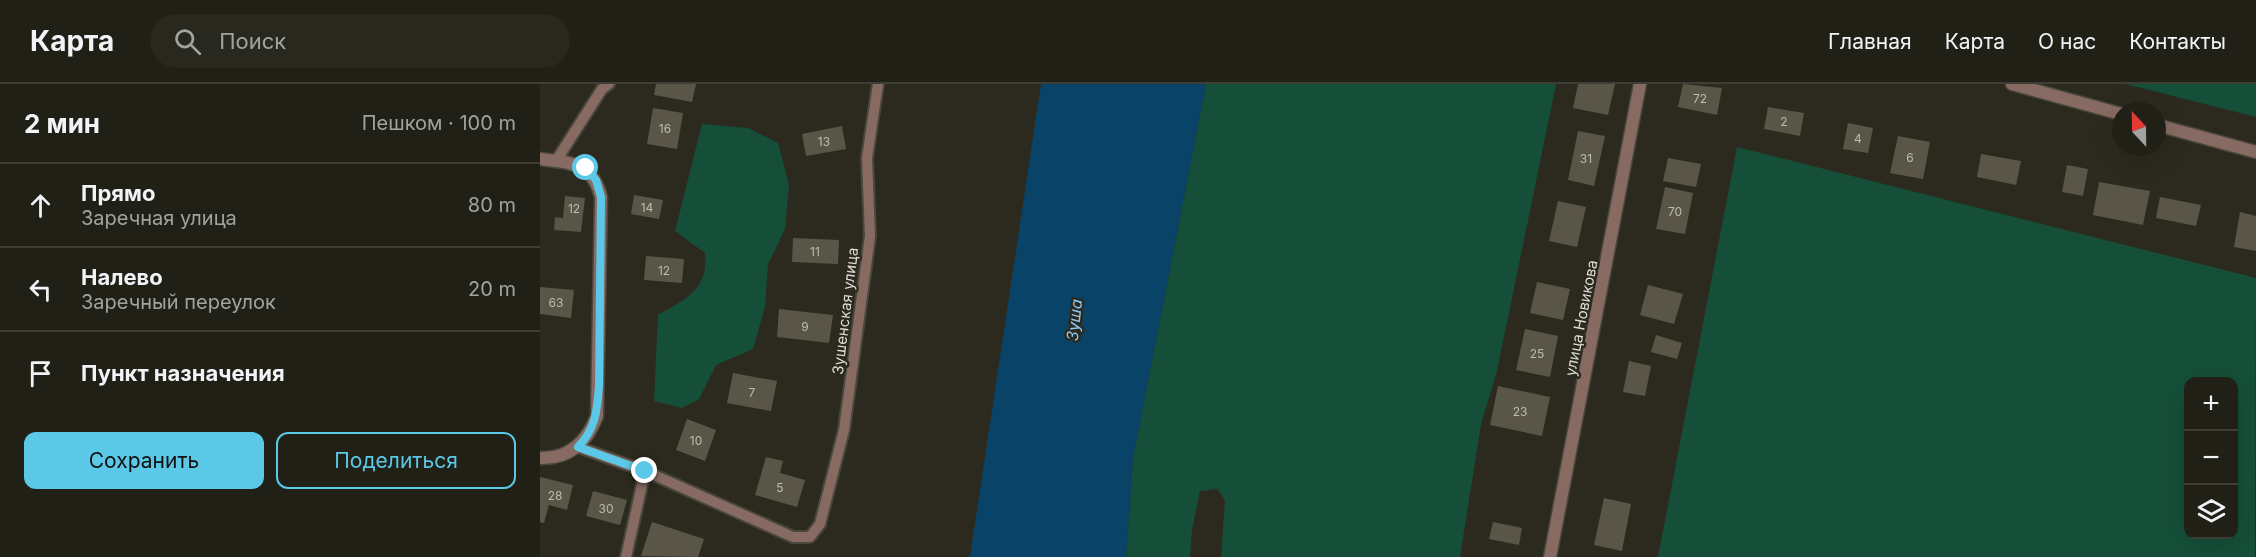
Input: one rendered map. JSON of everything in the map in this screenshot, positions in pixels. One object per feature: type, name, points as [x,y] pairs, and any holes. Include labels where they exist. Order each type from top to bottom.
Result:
[{"type":"street","name":"улица Новикова","points":[[1550,557],[1640,84]]},
{"type":"street","points":[[2012,84],[2112,112]]},
{"type":"street","points":[[2166,127],[2256,152]]},
{"type":"street","points":[[540,159],[586,168],[596,180],[601,197],[597,416],[590,434],[578,447],[565,455],[540,458]]},
{"type":"lane","points":[[556,161],[602,89],[609,84]]},
{"type":"lane","name":"Зушенская улица","points":[[645,471],[793,537],[810,537],[820,524],[844,430],[870,236],[867,158],[878,84]]},
{"type":"lane","points":[[578,447],[645,471],[626,557]]},
{"type":"green space","points":[[1206,84],[1556,84],[1497,371],[1481,424],[1460,557],[1221,557],[1225,500],[1217,489],[1200,491],[1192,530],[1190,557],[1126,557],[1133,458]]},
{"type":"green space","points":[[2126,84],[2256,84],[2256,117]]},
{"type":"green space","points":[[702,124],[748,128],[778,143],[789,185],[785,229],[768,264],[765,307],[753,349],[716,365],[699,399],[682,408],[654,401],[658,315],[694,292],[703,276],[705,253],[675,231]]},
{"type":"green space","points":[[1737,147],[2256,278],[2255,557],[1658,557]]},
{"type":"water","name":"Зуша","points":[[1041,84],[1206,84],[1133,458],[1126,557],[970,557]]},
{"type":"building","points":[[656,84],[696,84],[692,102],[654,95]]},
{"type":"building","points":[[1578,84],[1615,84],[1608,115],[1573,108]]},
{"type":"building","points":[[1683,84],[1722,88],[1717,115],[1678,107]]},
{"type":"building","points":[[1768,107],[1804,113],[1800,136],[1764,129]]},
{"type":"building","points":[[653,108],[683,113],[677,149],[647,144]]},
{"type":"building","points":[[1848,123],[1873,128],[1868,153],[1843,149]]},
{"type":"building","points":[[842,126],[846,149],[806,156],[802,134]]},
{"type":"building","points":[[1578,131],[1605,136],[1594,186],[1568,180]]},
{"type":"building","points":[[1898,136],[1930,142],[1923,179],[1890,173]]},
{"type":"building","points":[[1981,154],[2021,161],[2016,185],[1977,177]]},
{"type":"building","points":[[1668,158],[1701,164],[1696,187],[1663,181]]},
{"type":"building","points":[[2067,165],[2088,169],[2083,196],[2062,192]]},
{"type":"building","points":[[2099,182],[2150,191],[2143,225],[2093,215]]},
{"type":"building","points":[[1665,187],[1693,193],[1685,234],[1656,229]]},
{"type":"building","points":[[634,195],[663,200],[659,219],[631,214]]},
{"type":"building","points":[[565,196],[585,198],[581,232],[554,230],[555,217],[563,218]]},
{"type":"building","points":[[2160,197],[2201,205],[2196,226],[2156,218]]},
{"type":"building","points":[[1558,201],[1586,207],[1577,247],[1549,241]]},
{"type":"building","points":[[2240,212],[2256,216],[2256,251],[2234,247]]},
{"type":"building","points":[[793,238],[839,240],[838,264],[792,262]]},
{"type":"building","points":[[646,256],[684,259],[682,283],[644,280]]},
{"type":"building","points":[[1537,282],[1570,289],[1563,320],[1530,313]]},
{"type":"building","points":[[1648,285],[1683,294],[1674,324],[1640,315]]},
{"type":"building","points":[[540,287],[574,290],[571,318],[540,314]]},
{"type":"building","points":[[779,309],[833,315],[829,343],[777,337]]},
{"type":"building","points":[[1525,329],[1558,336],[1550,377],[1516,370]]},
{"type":"building","points":[[1656,335],[1682,343],[1677,359],[1651,352]]},
{"type":"building","points":[[1629,361],[1651,366],[1645,396],[1623,392]]},
{"type":"building","points":[[733,373],[777,381],[771,411],[727,403]]},
{"type":"building","points":[[1498,386],[1550,397],[1542,436],[1490,425]]},
{"type":"building","points":[[687,419],[716,430],[705,461],[676,450]]},
{"type":"building","points":[[766,457],[783,461],[780,473],[805,480],[797,507],[755,495]]},
{"type":"building","points":[[540,477],[573,485],[567,510],[549,505],[544,523],[540,522]]},
{"type":"building","points":[[593,491],[627,500],[620,525],[586,516]]},
{"type":"building","points":[[1604,498],[1631,504],[1622,551],[1594,545]]},
{"type":"building","points":[[652,522],[704,539],[698,557],[641,556]]},
{"type":"building","points":[[1493,522],[1522,528],[1519,545],[1489,539]]},
{"type":"route","points":[[586,168],[596,180],[601,197],[599,386],[597,416],[590,434],[578,447],[645,471]]}]
